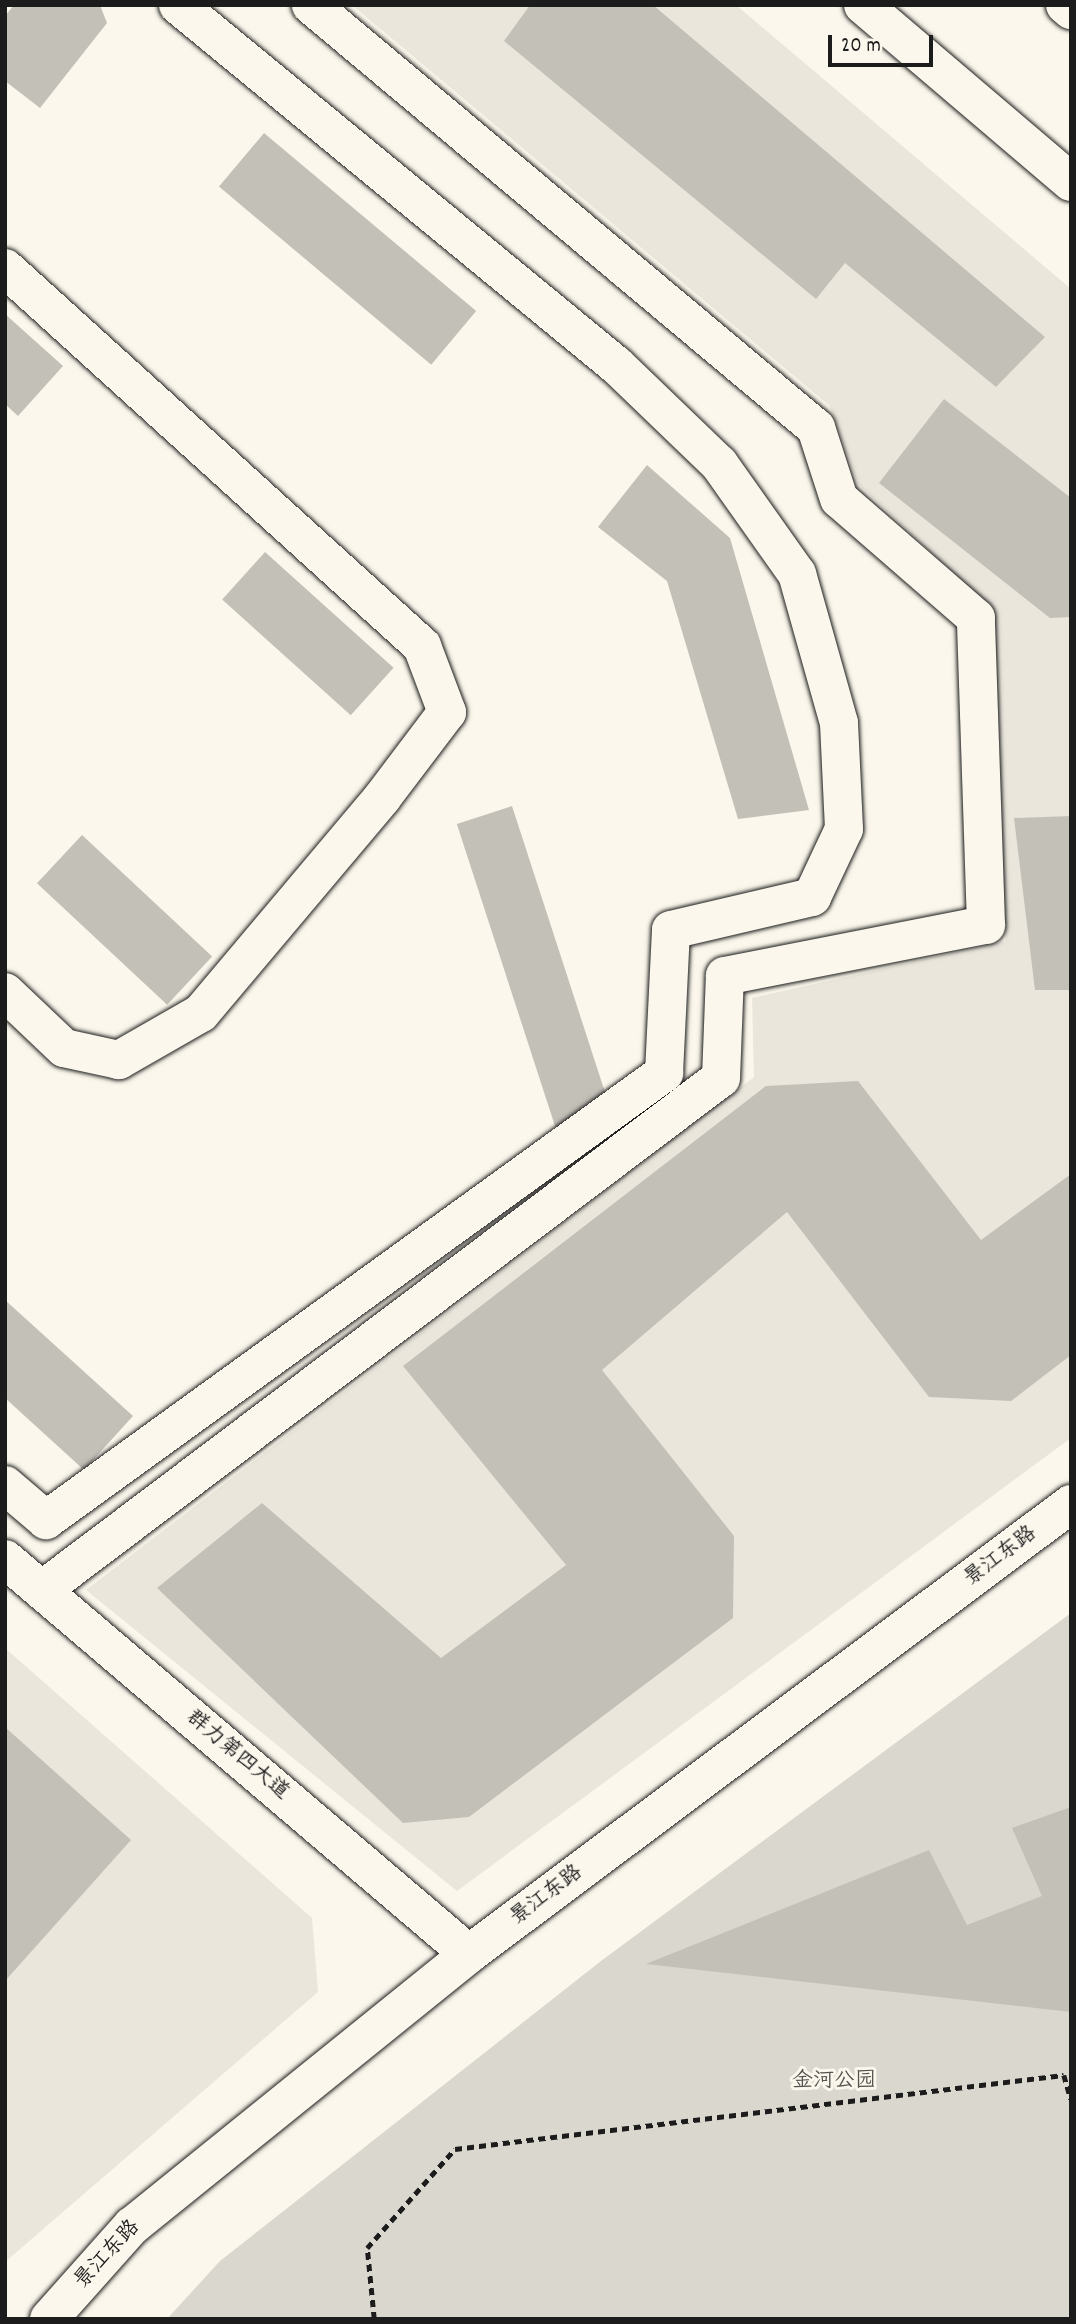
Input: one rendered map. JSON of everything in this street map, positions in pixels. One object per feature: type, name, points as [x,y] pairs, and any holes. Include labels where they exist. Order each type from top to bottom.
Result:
[{"type":"street","points":[[5,1485],[46,1520],[664,1073],[671,930],[812,897],[844,829],[839,723],[797,574],[719,464],[616,365],[178,5]]},
{"type":"street","points":[[42,1590],[721,1078],[725,976],[986,925],[976,618],[839,499],[816,428],[311,5]]},
{"type":"street","points":[[863,5],[1071,182]]},
{"type":"street","points":[[1065,5],[1071,10]]},
{"type":"street","points":[[5,268],[422,646],[447,712],[382,798],[201,1013],[118,1060],[64,1048],[5,992]]},
{"type":"street","name":"景江东路","points":[[49,2319],[132,2226],[469,1954],[1071,1504]]},
{"type":"street","name":"群力第四大道","points":[[5,1559],[469,1954]]},
{"type":"path","points":[[374,2319],[367,2248],[455,2149],[1064,2075],[1071,2099]]},
{"type":"shaded area","points":[[352,5],[736,5],[1071,289],[1071,1438],[457,1891],[86,1590],[754,1077],[752,998],[1006,941],[991,608],[858,484],[830,406]]},
{"type":"shaded area","points":[[5,1648],[312,1918],[318,1992],[5,2262]]},
{"type":"green space","name":"金河公园","points":[[1071,1613],[1071,2319],[167,2319],[220,2261],[601,1961]]},
{"type":"building","points":[[14,5],[100,5],[107,23],[40,108],[5,81],[5,16]]},
{"type":"building","points":[[530,5],[653,5],[1045,337],[996,387],[845,263],[816,299],[504,41]]},
{"type":"building","points":[[264,133],[476,311],[431,365],[219,187]]},
{"type":"building","points":[[5,314],[63,366],[18,416],[5,404]]},
{"type":"building","points":[[944,399],[1071,498],[1071,617],[1050,618],[879,483]]},
{"type":"building","points":[[647,465],[730,538],[809,810],[738,819],[667,581],[598,527]]},
{"type":"building","points":[[265,552],[394,668],[351,715],[222,600]]},
{"type":"building","points":[[512,806],[611,1109],[555,1127],[457,824]]},
{"type":"building","points":[[1071,816],[1071,990],[1035,990],[1014,818]]},
{"type":"building","points":[[82,835],[212,956],[167,1005],[37,883]]},
{"type":"building","points":[[858,1081],[981,1240],[1071,1174],[1071,1355],[1011,1401],[929,1397],[787,1212],[602,1370],[734,1536],[733,1618],[469,1817],[403,1823],[157,1588],[262,1503],[441,1658],[566,1565],[403,1366],[766,1086]]},
{"type":"building","points":[[5,1300],[133,1416],[84,1470],[5,1398]]},
{"type":"building","points":[[5,1727],[131,1840],[5,1981]]},
{"type":"building","points":[[1071,1807],[1071,2012],[646,1964],[929,1850],[967,1925],[1042,1896],[1012,1828]]}]
